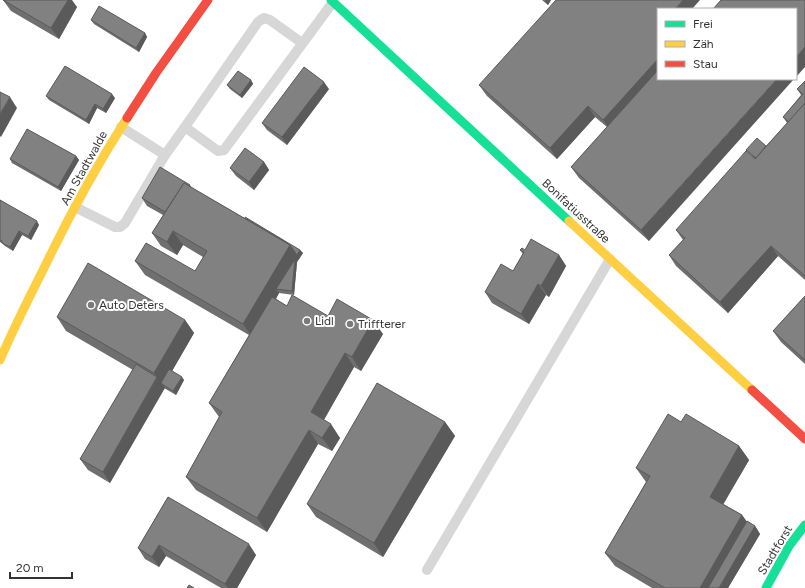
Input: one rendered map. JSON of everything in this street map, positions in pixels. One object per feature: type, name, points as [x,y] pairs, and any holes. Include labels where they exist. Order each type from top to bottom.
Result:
[{"type":"street","name":"Am Stadtwalde","points":[[0,360],[13,329],[75,207],[121,127],[156,72],[208,0]]},
{"type":"street","name":"Bonifatiusstraße","points":[[332,1],[805,440]]},
{"type":"street","name":"Stadtforst","points":[[766,588],[790,546],[805,525]]},
{"type":"lane","points":[[185,127],[218,151],[224,150],[332,1]]},
{"type":"lane","points":[[75,207],[115,227],[120,227],[125,223],[165,154],[258,22],[264,18],[270,20],[302,43]]},
{"type":"lane","points":[[121,127],[165,154]]},
{"type":"lane","points":[[427,570],[610,260]]},
{"type":"building","points":[[3,0],[68,0],[51,28]]},
{"type":"building","points":[[556,0],[683,0],[676,8],[657,8],[657,60],[603,120],[588,106],[550,148],[479,85]]},
{"type":"building","points":[[721,0],[805,0],[805,47],[797,56],[797,8],[714,8]]},
{"type":"building","points":[[99,6],[145,33],[136,48],[91,20]]},
{"type":"building","points":[[65,66],[112,94],[103,109],[95,104],[86,120],[46,96]]},
{"type":"building","points":[[304,67],[324,82],[282,137],[262,123]]},
{"type":"building","points":[[238,71],[251,80],[240,95],[227,85]]},
{"type":"building","points":[[657,71],[657,80],[776,80],[641,230],[571,167]]},
{"type":"building","points":[[805,81],[805,103],[789,122],[783,117],[803,94],[797,89]]},
{"type":"building","points":[[0,92],[10,97],[0,114]]},
{"type":"building","points":[[805,103],[805,276],[771,246],[720,302],[669,255],[685,238],[676,230],[746,151],[755,159]]},
{"type":"building","points":[[27,129],[76,156],[58,187],[10,159]]},
{"type":"building","points":[[757,138],[766,146],[756,158],[746,150]]},
{"type":"building","points":[[245,148],[264,162],[249,182],[230,168]]},
{"type":"building","points":[[160,167],[190,185],[189,186],[184,183],[165,212],[142,198]]},
{"type":"building","points":[[184,183],[290,245],[243,324],[135,261],[146,243],[195,271],[207,251],[173,231],[167,242],[152,233]]},
{"type":"building","points":[[0,200],[37,221],[28,236],[19,231],[10,247],[2,243],[0,240]]},
{"type":"building","points":[[245,217],[300,250],[297,255],[290,245]]},
{"type":"building","points":[[531,239],[559,255],[541,286],[538,284],[521,314],[485,292],[501,264],[513,271],[524,252],[520,250],[522,248],[525,250]]},
{"type":"building","points":[[295,259],[292,291],[276,289]]},
{"type":"building","points":[[88,263],[185,320],[154,373],[57,317]]},
{"type":"building","points":[[292,295],[328,316],[337,299],[373,320],[352,357],[345,353],[311,412],[331,424],[322,438],[309,430],[257,518],[186,477],[222,412],[209,403],[272,297],[287,306]]},
{"type":"building","points":[[805,296],[805,360],[773,331]]},
{"type":"building","points":[[136,364],[157,377],[103,472],[80,459]]},
{"type":"building","points":[[169,369],[182,377],[173,391],[161,383]]},
{"type":"building","points":[[377,383],[445,422],[374,543],[307,504]]},
{"type":"building","points":[[668,414],[681,422],[686,414],[739,446],[710,497],[742,515],[700,588],[665,588],[605,553],[650,476],[636,468]]},
{"type":"building","points":[[168,497],[249,544],[225,584],[159,545],[152,557],[138,548]]},
{"type":"building","points":[[747,521],[755,526],[719,588],[708,588]]},
{"type":"building","points":[[189,585],[194,588],[187,588]]},
{"type":"traffic: fast","points":[[331,0],[569,221]]},
{"type":"traffic: fast","points":[[766,588],[789,546],[805,525]]},
{"type":"traffic: slow","points":[[0,360],[22,312],[84,190],[127,118]]},
{"type":"traffic: slow","points":[[569,221],[752,390]]},
{"type":"traffic: jam","points":[[127,118],[156,73],[208,0]]},
{"type":"traffic: jam","points":[[752,390],[805,439]]},
{"type":"place","name":"Auto Deters","points":[[91,305]]},
{"type":"place","name":"Lidl","points":[[307,321]]},
{"type":"place","name":"Triffterer","points":[[350,324]]}]
